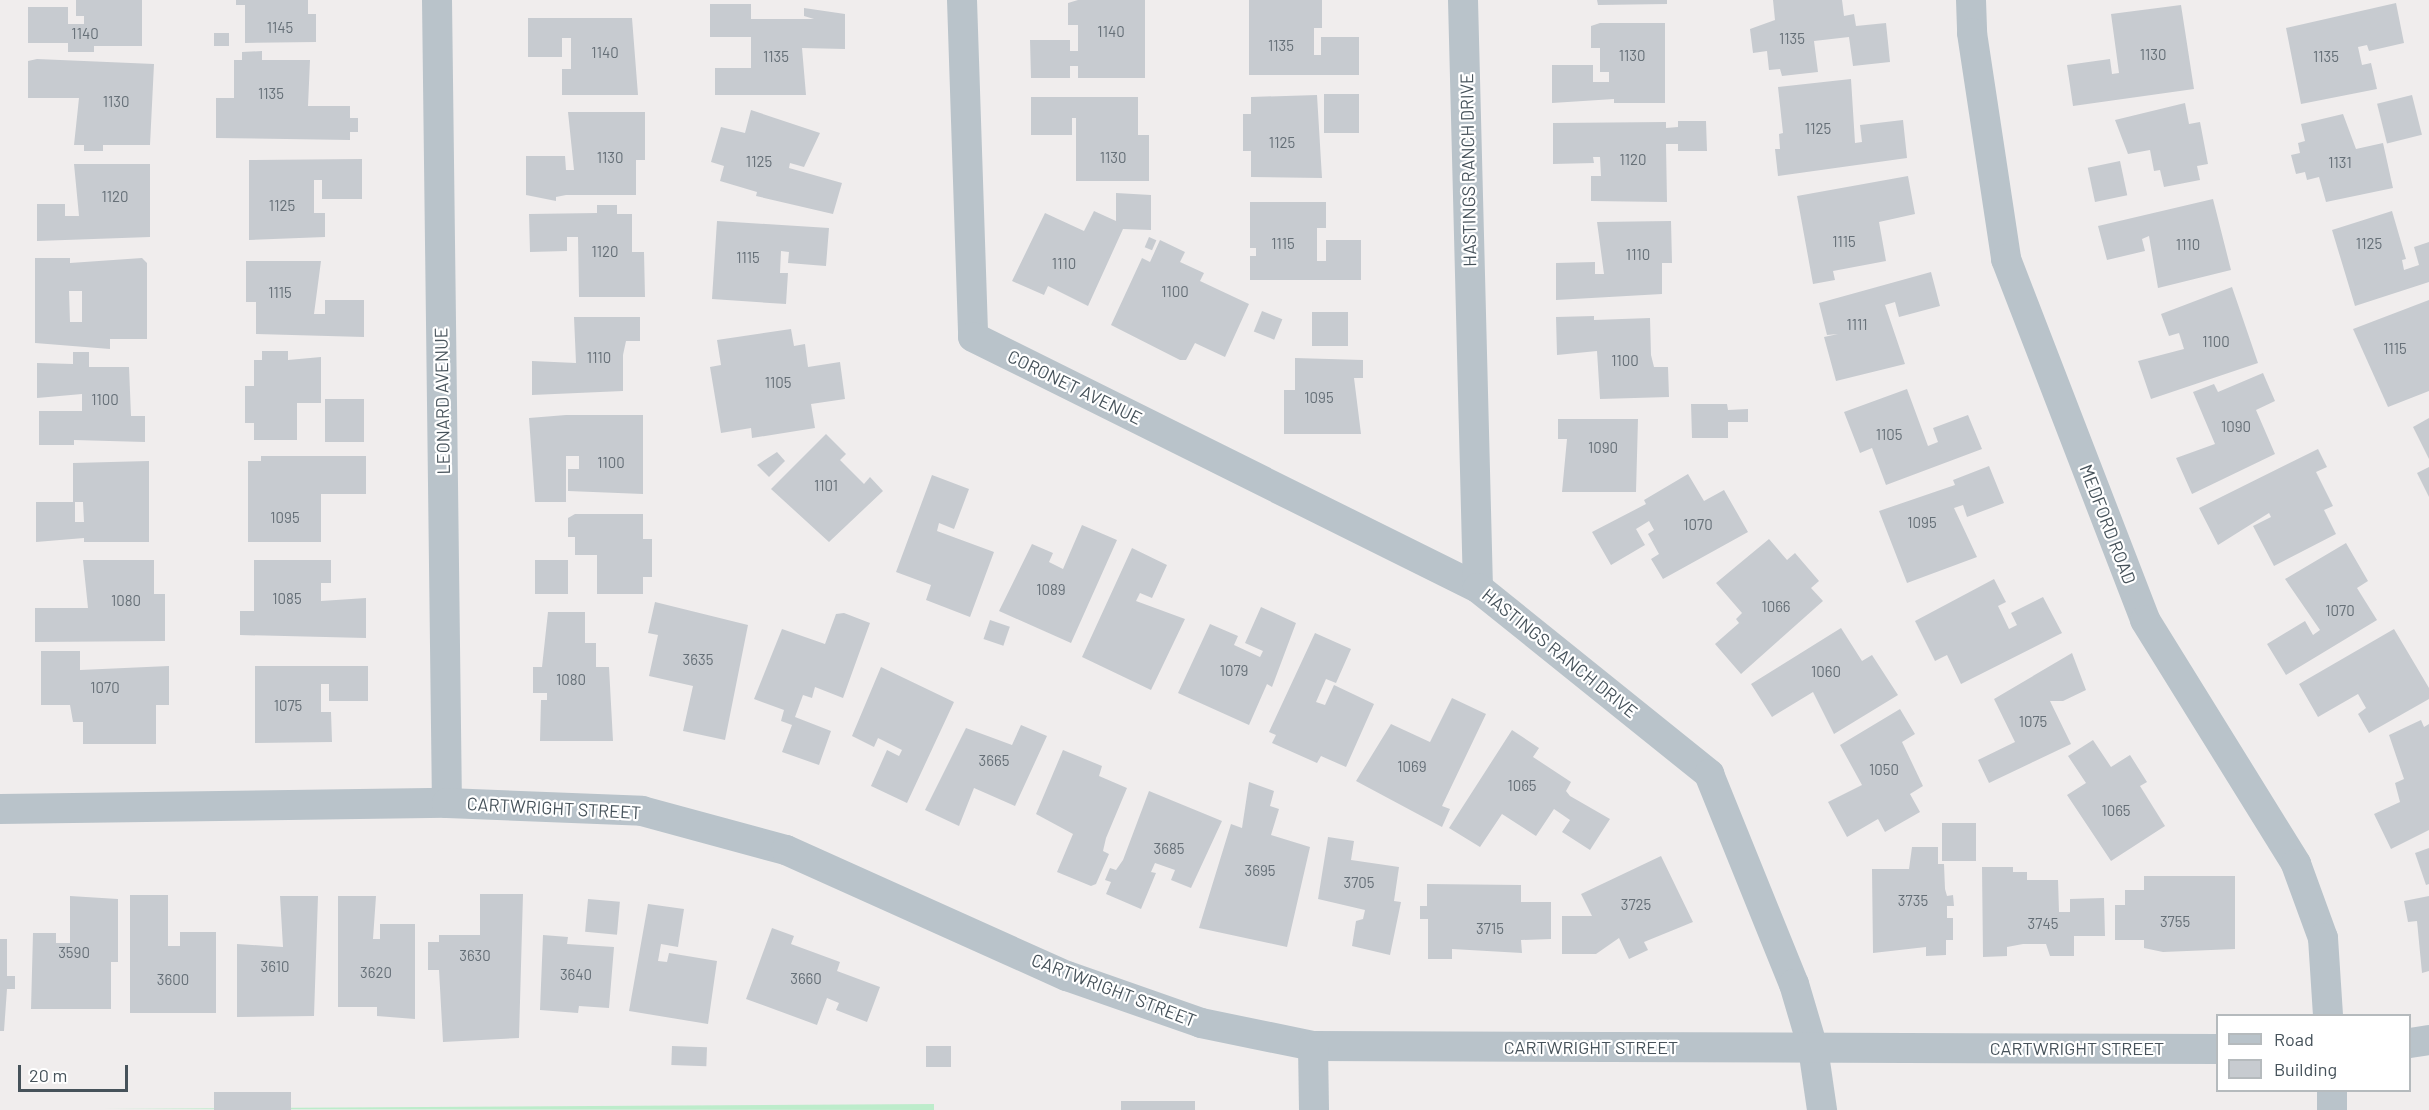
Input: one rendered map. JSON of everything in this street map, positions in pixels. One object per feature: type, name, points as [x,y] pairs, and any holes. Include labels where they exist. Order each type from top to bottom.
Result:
[{"type":"street","name":"LEONARD AVENUE","points":[[438,0],[447,803]]},
{"type":"street","name":"CORONET AVENUE","points":[[962,0],[973,337],[1478,588]]},
{"type":"street","name":"HASTINGS RANCH DRIVE","points":[[1463,0],[1478,588],[1709,774],[1794,984],[1813,1048],[1822,1110]]},
{"type":"street","name":"MEDFORD ROAD","points":[[1971,0],[1972,33],[2006,259],[2145,620],[2296,864],[2323,938],[2328,1014]]},
{"type":"street","name":"CARTWRIGHT STREET","points":[[0,809],[447,803],[642,811],[786,850],[1067,976],[1201,1023],[1313,1046],[2216,1049]]},
{"type":"street","points":[[2411,1043],[2429,1040]]},
{"type":"street","points":[[1313,1046],[1314,1110]]},
{"type":"street","points":[[2332,1092],[2332,1110]]},
{"type":"green space","points":[[934,1104],[934,1110],[103,1109]]},
{"type":"building","points":[[76,0],[142,0],[142,46],[94,46],[94,52],[68,52],[68,43],[28,43],[28,7],[68,7],[68,24],[84,24],[84,16],[76,16]]},
{"type":"building","points":[[236,0],[308,0],[308,14],[316,14],[316,42],[245,43],[245,5],[236,5]]},
{"type":"building","points":[[1078,0],[1145,0],[1145,78],[1078,78],[1078,66],[1070,66],[1070,78],[1031,78],[1030,40],[1070,40],[1070,51],[1078,51],[1078,25],[1068,25],[1068,3]]},
{"type":"building","points":[[1249,0],[1322,0],[1322,28],[1314,28],[1314,55],[1321,55],[1321,37],[1359,37],[1359,75],[1249,75]]},
{"type":"building","points":[[1597,0],[1667,0],[1667,4],[1598,5]]},
{"type":"building","points":[[1773,0],[1842,0],[1844,16],[1854,14],[1856,26],[1886,23],[1890,62],[1853,66],[1849,37],[1814,41],[1818,72],[1782,76],[1780,69],[1769,70],[1767,51],[1753,53],[1750,29],[1775,20]]},
{"type":"building","points":[[2396,3],[2404,43],[2369,51],[2367,45],[2358,47],[2362,65],[2371,63],[2377,89],[2301,104],[2286,28]]},
{"type":"building","points":[[710,4],[751,4],[751,19],[814,19],[804,16],[804,8],[845,14],[845,49],[802,48],[806,95],[715,95],[715,68],[751,68],[751,37],[710,37]]},
{"type":"building","points":[[2181,5],[2194,89],[2073,106],[2067,65],[2110,59],[2112,74],[2119,73],[2111,14]]},
{"type":"building","points":[[528,18],[632,18],[638,95],[562,95],[562,69],[571,69],[571,38],[562,38],[562,57],[528,57]]},
{"type":"building","points":[[1600,23],[1665,23],[1665,103],[1614,103],[1614,99],[1552,103],[1552,65],[1593,65],[1593,82],[1609,82],[1609,72],[1600,72],[1600,48],[1591,48],[1591,26]]},
{"type":"building","points":[[214,33],[229,33],[229,46],[214,46]]},
{"type":"building","points":[[262,51],[262,60],[310,60],[308,106],[350,106],[350,118],[358,118],[358,132],[350,132],[350,140],[216,138],[216,98],[234,98],[234,60],[242,60],[242,52]]},
{"type":"building","points":[[37,59],[154,64],[150,145],[103,145],[103,151],[84,151],[84,145],[74,145],[79,98],[28,98],[28,61]]},
{"type":"building","points":[[1851,79],[1855,143],[1862,142],[1860,125],[1903,120],[1907,158],[1778,176],[1775,149],[1780,149],[1779,134],[1783,133],[1778,87]]},
{"type":"building","points":[[1324,94],[1359,94],[1359,133],[1324,133]]},
{"type":"building","points":[[1317,95],[1322,178],[1251,177],[1251,151],[1243,151],[1243,114],[1251,114],[1251,97]]},
{"type":"building","points":[[2412,95],[2422,135],[2387,143],[2377,104]]},
{"type":"building","points":[[1031,97],[1138,97],[1138,135],[1149,135],[1149,181],[1076,181],[1076,118],[1072,118],[1072,135],[1031,135]]},
{"type":"building","points":[[2185,103],[2189,124],[2200,122],[2208,164],[2197,166],[2200,180],[2164,187],[2160,170],[2154,171],[2150,150],[2128,154],[2115,120]]},
{"type":"building","points":[[751,110],[820,133],[804,167],[790,163],[789,168],[842,183],[833,214],[756,196],[757,192],[720,181],[724,166],[711,162],[721,127],[745,133]]},
{"type":"building","points":[[568,112],[645,112],[645,160],[636,160],[636,195],[566,195],[556,197],[556,201],[526,195],[526,156],[565,156],[566,170],[574,170]]},
{"type":"building","points":[[2343,114],[2356,149],[2383,143],[2393,188],[2326,202],[2319,177],[2307,180],[2305,172],[2296,174],[2291,155],[2300,153],[2298,143],[2305,141],[2301,124]]},
{"type":"building","points":[[1678,121],[1706,121],[1707,151],[1678,151],[1678,144],[1666,144],[1667,202],[1591,201],[1591,176],[1601,176],[1600,157],[1593,157],[1594,163],[1553,164],[1553,123],[1666,122],[1666,128],[1678,127]]},
{"type":"building","points":[[362,159],[362,199],[322,199],[322,180],[314,180],[314,213],[325,213],[325,237],[249,240],[249,160]]},
{"type":"building","points":[[2120,161],[2127,195],[2095,202],[2088,168]]},
{"type":"building","points":[[74,164],[150,164],[150,237],[37,241],[37,204],[65,204],[65,216],[79,216]]},
{"type":"building","points":[[1908,176],[1915,214],[1879,222],[1886,261],[1833,271],[1835,280],[1813,284],[1797,196]]},
{"type":"building","points":[[1116,193],[1151,195],[1151,230],[1123,229],[1088,306],[1048,286],[1044,295],[1012,281],[1045,213],[1084,231],[1094,211],[1116,221]]},
{"type":"building","points":[[2213,199],[2231,270],[2158,288],[2149,236],[2142,239],[2145,251],[2107,260],[2098,226]]},
{"type":"building","points":[[1250,202],[1326,202],[1326,228],[1317,228],[1317,261],[1326,261],[1326,240],[1361,240],[1361,280],[1250,280],[1250,256],[1256,256],[1256,248],[1250,248]]},
{"type":"building","points":[[597,205],[617,205],[617,214],[632,214],[632,252],[644,252],[645,297],[579,297],[578,237],[567,237],[567,251],[530,252],[529,214],[597,213]]},
{"type":"building","points":[[2392,211],[2406,259],[2402,260],[2404,270],[2419,265],[2414,247],[2429,242],[2429,282],[2355,306],[2332,230]]},
{"type":"building","points":[[717,221],[829,228],[826,266],[788,263],[789,252],[781,251],[780,273],[788,273],[786,304],[712,299]]},
{"type":"building","points":[[1671,221],[1672,263],[1662,263],[1662,294],[1556,300],[1556,263],[1595,262],[1595,274],[1604,274],[1597,222]]},
{"type":"building","points":[[1149,237],[1156,240],[1152,250],[1145,247]]},
{"type":"building","points":[[1160,240],[1185,252],[1180,262],[1204,273],[1200,281],[1249,304],[1225,357],[1195,343],[1186,360],[1180,360],[1111,325],[1142,258],[1150,262]]},
{"type":"building","points":[[35,258],[70,258],[70,263],[142,258],[147,263],[147,339],[110,339],[110,349],[35,343]],"holes":[[[69,291],[82,291],[82,322],[70,322]]]},
{"type":"building","points":[[246,261],[321,261],[314,314],[325,314],[325,300],[364,300],[364,337],[256,334],[256,302],[246,302]]},
{"type":"building","points":[[1931,272],[1940,306],[1899,317],[1895,302],[1885,305],[1905,364],[1836,381],[1824,337],[1838,334],[1827,335],[1819,303]]},
{"type":"building","points":[[2232,287],[2258,363],[2151,399],[2138,361],[2184,349],[2179,333],[2169,336],[2161,314]]},
{"type":"building","points":[[2429,300],[2429,391],[2388,407],[2353,329]]},
{"type":"building","points":[[1262,311],[1282,319],[1274,340],[1254,331]]},
{"type":"building","points":[[1312,312],[1348,312],[1348,346],[1312,346]]},
{"type":"building","points":[[1594,316],[1594,320],[1650,318],[1651,355],[1654,367],[1668,367],[1669,397],[1600,399],[1597,351],[1557,355],[1556,317]]},
{"type":"building","points":[[574,317],[640,317],[640,341],[626,341],[623,355],[623,391],[532,395],[532,361],[576,363]]},
{"type":"building","points":[[791,329],[794,346],[805,344],[808,367],[840,362],[845,399],[811,404],[815,428],[752,438],[751,428],[721,433],[710,367],[721,365],[717,340]]},
{"type":"building","points":[[262,351],[288,351],[288,360],[321,357],[321,403],[297,403],[297,440],[254,440],[254,423],[245,423],[245,386],[254,386],[254,360],[262,360]]},
{"type":"building","points":[[73,352],[89,352],[89,367],[129,367],[131,416],[145,416],[145,442],[74,440],[74,445],[39,445],[39,411],[82,411],[82,394],[37,398],[37,363],[73,364]]},
{"type":"building","points":[[1295,358],[1363,360],[1363,378],[1354,378],[1361,434],[1284,434],[1284,390],[1295,390]]},
{"type":"building","points":[[2263,373],[2275,401],[2256,410],[2275,454],[2192,494],[2176,458],[2215,444],[2193,392],[2214,384],[2218,392]]},
{"type":"building","points":[[1907,389],[1928,446],[1938,442],[1933,428],[1968,415],[1982,449],[1886,485],[1872,448],[1860,453],[1844,412]]},
{"type":"building","points":[[325,399],[364,399],[364,442],[325,442]]},
{"type":"building","points":[[1691,404],[1727,404],[1728,410],[1748,409],[1748,422],[1728,422],[1728,438],[1692,438]]},
{"type":"building","points":[[566,415],[643,415],[643,494],[568,491],[568,469],[579,469],[579,456],[566,456],[566,502],[535,502],[529,418]]},
{"type":"building","points":[[2429,418],[2429,459],[2413,427]]},
{"type":"building","points":[[1558,419],[1638,419],[1636,492],[1562,492],[1567,439],[1558,439]]},
{"type":"building","points":[[826,434],[846,454],[840,460],[864,484],[870,477],[883,491],[829,542],[771,489]]},
{"type":"building","points":[[2318,449],[2327,467],[2316,472],[2333,506],[2324,510],[2336,534],[2274,566],[2253,526],[2271,517],[2269,513],[2218,545],[2199,508]]},
{"type":"building","points":[[777,452],[785,461],[769,477],[757,465]]},
{"type":"building","points":[[261,456],[366,456],[366,494],[321,494],[321,542],[248,542],[248,461],[261,461]]},
{"type":"building","points":[[149,461],[149,542],[84,542],[84,538],[36,542],[36,502],[73,502],[73,463]],"holes":[[[75,502],[83,502],[84,522],[75,522]]]},
{"type":"building","points":[[1989,466],[2004,503],[1967,517],[1963,505],[1954,508],[1977,557],[1907,583],[1879,511],[1955,485],[1953,480]]},
{"type":"building","points":[[2429,467],[2429,497],[2417,473]]},
{"type":"building","points":[[1688,474],[1704,501],[1724,490],[1748,532],[1663,579],[1651,559],[1659,554],[1648,534],[1654,530],[1649,521],[1636,529],[1645,545],[1611,565],[1592,532],[1646,504],[1644,500]]},
{"type":"building","points":[[932,475],[969,489],[954,529],[939,523],[937,531],[994,552],[970,617],[926,600],[931,585],[896,572]]},
{"type":"building","points":[[575,514],[643,514],[643,539],[652,539],[652,577],[643,577],[643,594],[597,594],[597,555],[575,555],[575,537],[568,537],[568,518]]},
{"type":"building","points":[[1082,525],[1117,540],[1071,643],[999,611],[1032,544],[1053,553],[1049,562],[1063,569]]},
{"type":"building","points":[[1769,539],[1787,560],[1795,553],[1819,581],[1811,588],[1823,601],[1741,674],[1715,644],[1739,623],[1736,619],[1742,613],[1716,583]]},
{"type":"building","points":[[2346,543],[2368,581],[2357,588],[2377,620],[2286,675],[2267,644],[2305,621],[2313,635],[2320,630],[2285,579]]},
{"type":"building","points":[[1132,548],[1167,565],[1152,598],[1140,593],[1136,601],[1185,619],[1151,690],[1082,657]]},
{"type":"building","points":[[83,560],[154,560],[154,594],[165,594],[165,641],[35,642],[35,608],[88,608]]},
{"type":"building","points":[[254,560],[331,560],[331,583],[321,583],[321,601],[366,598],[366,638],[240,635],[240,611],[254,611]]},
{"type":"building","points":[[535,560],[568,560],[568,594],[535,594]]},
{"type":"building","points":[[1994,579],[2006,602],[1998,606],[2009,629],[2017,625],[2011,613],[2043,597],[2062,633],[1961,684],[1947,655],[1935,661],[1915,621]]},
{"type":"building","points":[[655,602],[748,625],[725,740],[683,731],[693,686],[649,676],[658,635],[648,633]]},
{"type":"building","points":[[1261,607],[1296,623],[1272,687],[1267,684],[1249,725],[1178,693],[1210,624],[1238,636],[1234,645],[1260,657],[1263,651],[1245,643]]},
{"type":"building","points":[[548,612],[585,612],[585,643],[596,643],[596,667],[609,667],[613,741],[540,741],[541,700],[547,700],[547,693],[533,693],[533,667],[542,667]]},
{"type":"building","points":[[844,613],[870,623],[843,698],[815,687],[812,698],[803,695],[795,717],[831,731],[819,765],[782,752],[792,725],[781,721],[784,710],[754,699],[782,629],[825,644],[836,614]]},
{"type":"building","points":[[990,620],[1010,627],[1003,646],[983,639]]},
{"type":"building","points":[[1841,628],[1862,661],[1872,655],[1898,695],[1834,734],[1813,692],[1772,717],[1751,684]]},
{"type":"building","points":[[2394,629],[2429,688],[2429,699],[2369,733],[2358,714],[2366,708],[2358,694],[2318,717],[2299,684]]},
{"type":"building","points":[[1315,633],[1351,649],[1336,683],[1326,679],[1316,702],[1325,705],[1334,685],[1374,704],[1346,767],[1321,756],[1317,763],[1272,743],[1276,735],[1269,732]]},
{"type":"building","points":[[41,651],[80,651],[80,670],[169,666],[169,705],[156,705],[156,744],[83,744],[83,722],[73,722],[70,705],[41,705]]},
{"type":"building","points":[[2072,653],[2086,690],[2063,701],[2050,701],[2071,744],[1989,783],[1978,760],[2015,742],[1994,699]]},
{"type":"building","points":[[255,666],[368,666],[368,701],[329,701],[329,684],[321,684],[321,712],[331,712],[332,742],[255,743]]},
{"type":"building","points":[[881,667],[954,702],[907,803],[871,786],[887,750],[899,756],[902,750],[878,738],[874,747],[852,736]]},
{"type":"building","points":[[1452,698],[1486,714],[1442,806],[1450,809],[1442,827],[1356,781],[1391,724],[1430,742]]},
{"type":"building","points":[[1900,709],[1915,734],[1902,742],[1923,786],[1910,794],[1920,812],[1885,832],[1878,819],[1847,837],[1828,802],[1862,785],[1840,745]]},
{"type":"building","points":[[2421,720],[2424,727],[2429,724],[2429,830],[2391,849],[2374,814],[2400,802],[2395,783],[2404,779],[2389,735]]},
{"type":"building","points":[[1021,725],[1047,736],[1015,806],[974,788],[959,826],[925,810],[966,728],[1012,745]]},
{"type":"building","points":[[1512,730],[1539,748],[1533,757],[1571,782],[1566,791],[1570,796],[1610,819],[1590,850],[1562,832],[1570,820],[1554,809],[1536,836],[1502,814],[1480,847],[1449,828]]},
{"type":"building","points":[[2093,740],[2111,767],[2130,755],[2147,782],[2140,786],[2165,826],[2111,861],[2067,795],[2086,783],[2068,756]]},
{"type":"building","points":[[1063,750],[1102,766],[1099,776],[1127,788],[1106,838],[1103,851],[1109,854],[1096,884],[1091,886],[1057,872],[1073,834],[1036,814]]},
{"type":"building","points":[[1249,782],[1274,791],[1270,806],[1279,809],[1271,835],[1310,847],[1287,947],[1199,928],[1231,824],[1242,828]]},
{"type":"building","points":[[1149,791],[1222,821],[1191,888],[1171,880],[1175,870],[1155,863],[1151,872],[1156,873],[1141,909],[1106,894],[1111,882],[1105,880],[1110,868],[1116,870],[1123,860]]},
{"type":"building","points":[[1942,823],[1976,823],[1976,861],[1942,861]]},
{"type":"building","points":[[1328,837],[1354,841],[1351,860],[1399,867],[1394,901],[1401,902],[1390,955],[1352,946],[1356,921],[1363,919],[1365,910],[1318,899]]},
{"type":"building","points":[[1912,847],[1938,847],[1938,864],[1944,864],[1945,889],[1947,896],[1953,895],[1954,906],[1947,906],[1947,918],[1953,918],[1953,940],[1946,940],[1946,955],[1926,956],[1926,947],[1873,953],[1872,869],[1909,869]]},
{"type":"building","points":[[2429,848],[2429,884],[2426,885],[2415,853]]},
{"type":"building","points":[[1661,856],[1693,922],[1644,942],[1648,950],[1629,959],[1619,938],[1596,954],[1562,954],[1562,916],[1592,916],[1581,894]]},
{"type":"building","points":[[1982,867],[2013,867],[2013,872],[2027,872],[2027,880],[2058,880],[2059,912],[2070,912],[2070,899],[2104,898],[2105,936],[2074,936],[2074,956],[2050,956],[2046,944],[2023,944],[2007,947],[2007,956],[1983,957]]},
{"type":"building","points":[[2144,876],[2235,876],[2235,949],[2163,952],[2144,948],[2144,940],[2115,940],[2115,905],[2125,905],[2125,890],[2144,890]]},
{"type":"building","points":[[1427,884],[1521,885],[1521,902],[1551,902],[1551,939],[1521,940],[1522,953],[1452,949],[1452,959],[1428,959],[1428,919],[1420,919],[1420,906],[1427,906]]},
{"type":"building","points":[[480,894],[523,894],[519,1038],[443,1042],[439,970],[428,970],[428,942],[439,942],[439,935],[480,935]]},
{"type":"building","points":[[130,895],[168,895],[168,946],[180,946],[180,932],[216,932],[216,1013],[130,1013]]},
{"type":"building","points":[[70,896],[118,899],[118,962],[111,962],[111,1009],[31,1009],[33,933],[56,933],[56,943],[70,943]]},
{"type":"building","points":[[280,896],[318,896],[314,1016],[237,1017],[237,944],[283,947]]},
{"type":"building","points":[[338,896],[376,896],[373,939],[380,939],[380,924],[415,924],[415,1019],[377,1016],[377,1007],[338,1007]]},
{"type":"building","points":[[2429,896],[2429,971],[2422,973],[2417,921],[2408,922],[2404,901]]},
{"type":"building","points":[[588,899],[620,902],[617,935],[585,932]]},
{"type":"building","points":[[648,904],[684,909],[678,947],[661,944],[658,961],[667,962],[669,953],[717,961],[708,1024],[629,1011]]},
{"type":"building","points":[[772,928],[794,936],[791,944],[840,962],[837,971],[880,987],[867,1022],[836,1010],[839,1003],[827,998],[817,1025],[746,999]]},
{"type":"building","points":[[543,935],[568,937],[567,944],[614,947],[609,1008],[579,1006],[578,1013],[540,1010]]},
{"type":"building","points":[[0,939],[7,939],[7,976],[15,976],[15,989],[7,989],[4,1031],[0,1031]]},
{"type":"building","points":[[672,1046],[707,1047],[706,1066],[671,1065]]},
{"type":"building","points":[[926,1046],[951,1046],[951,1067],[926,1067]]},
{"type":"building","points":[[214,1092],[291,1092],[291,1110],[214,1110]]},
{"type":"building","points":[[1121,1101],[1195,1101],[1195,1110],[1121,1110]]}]
